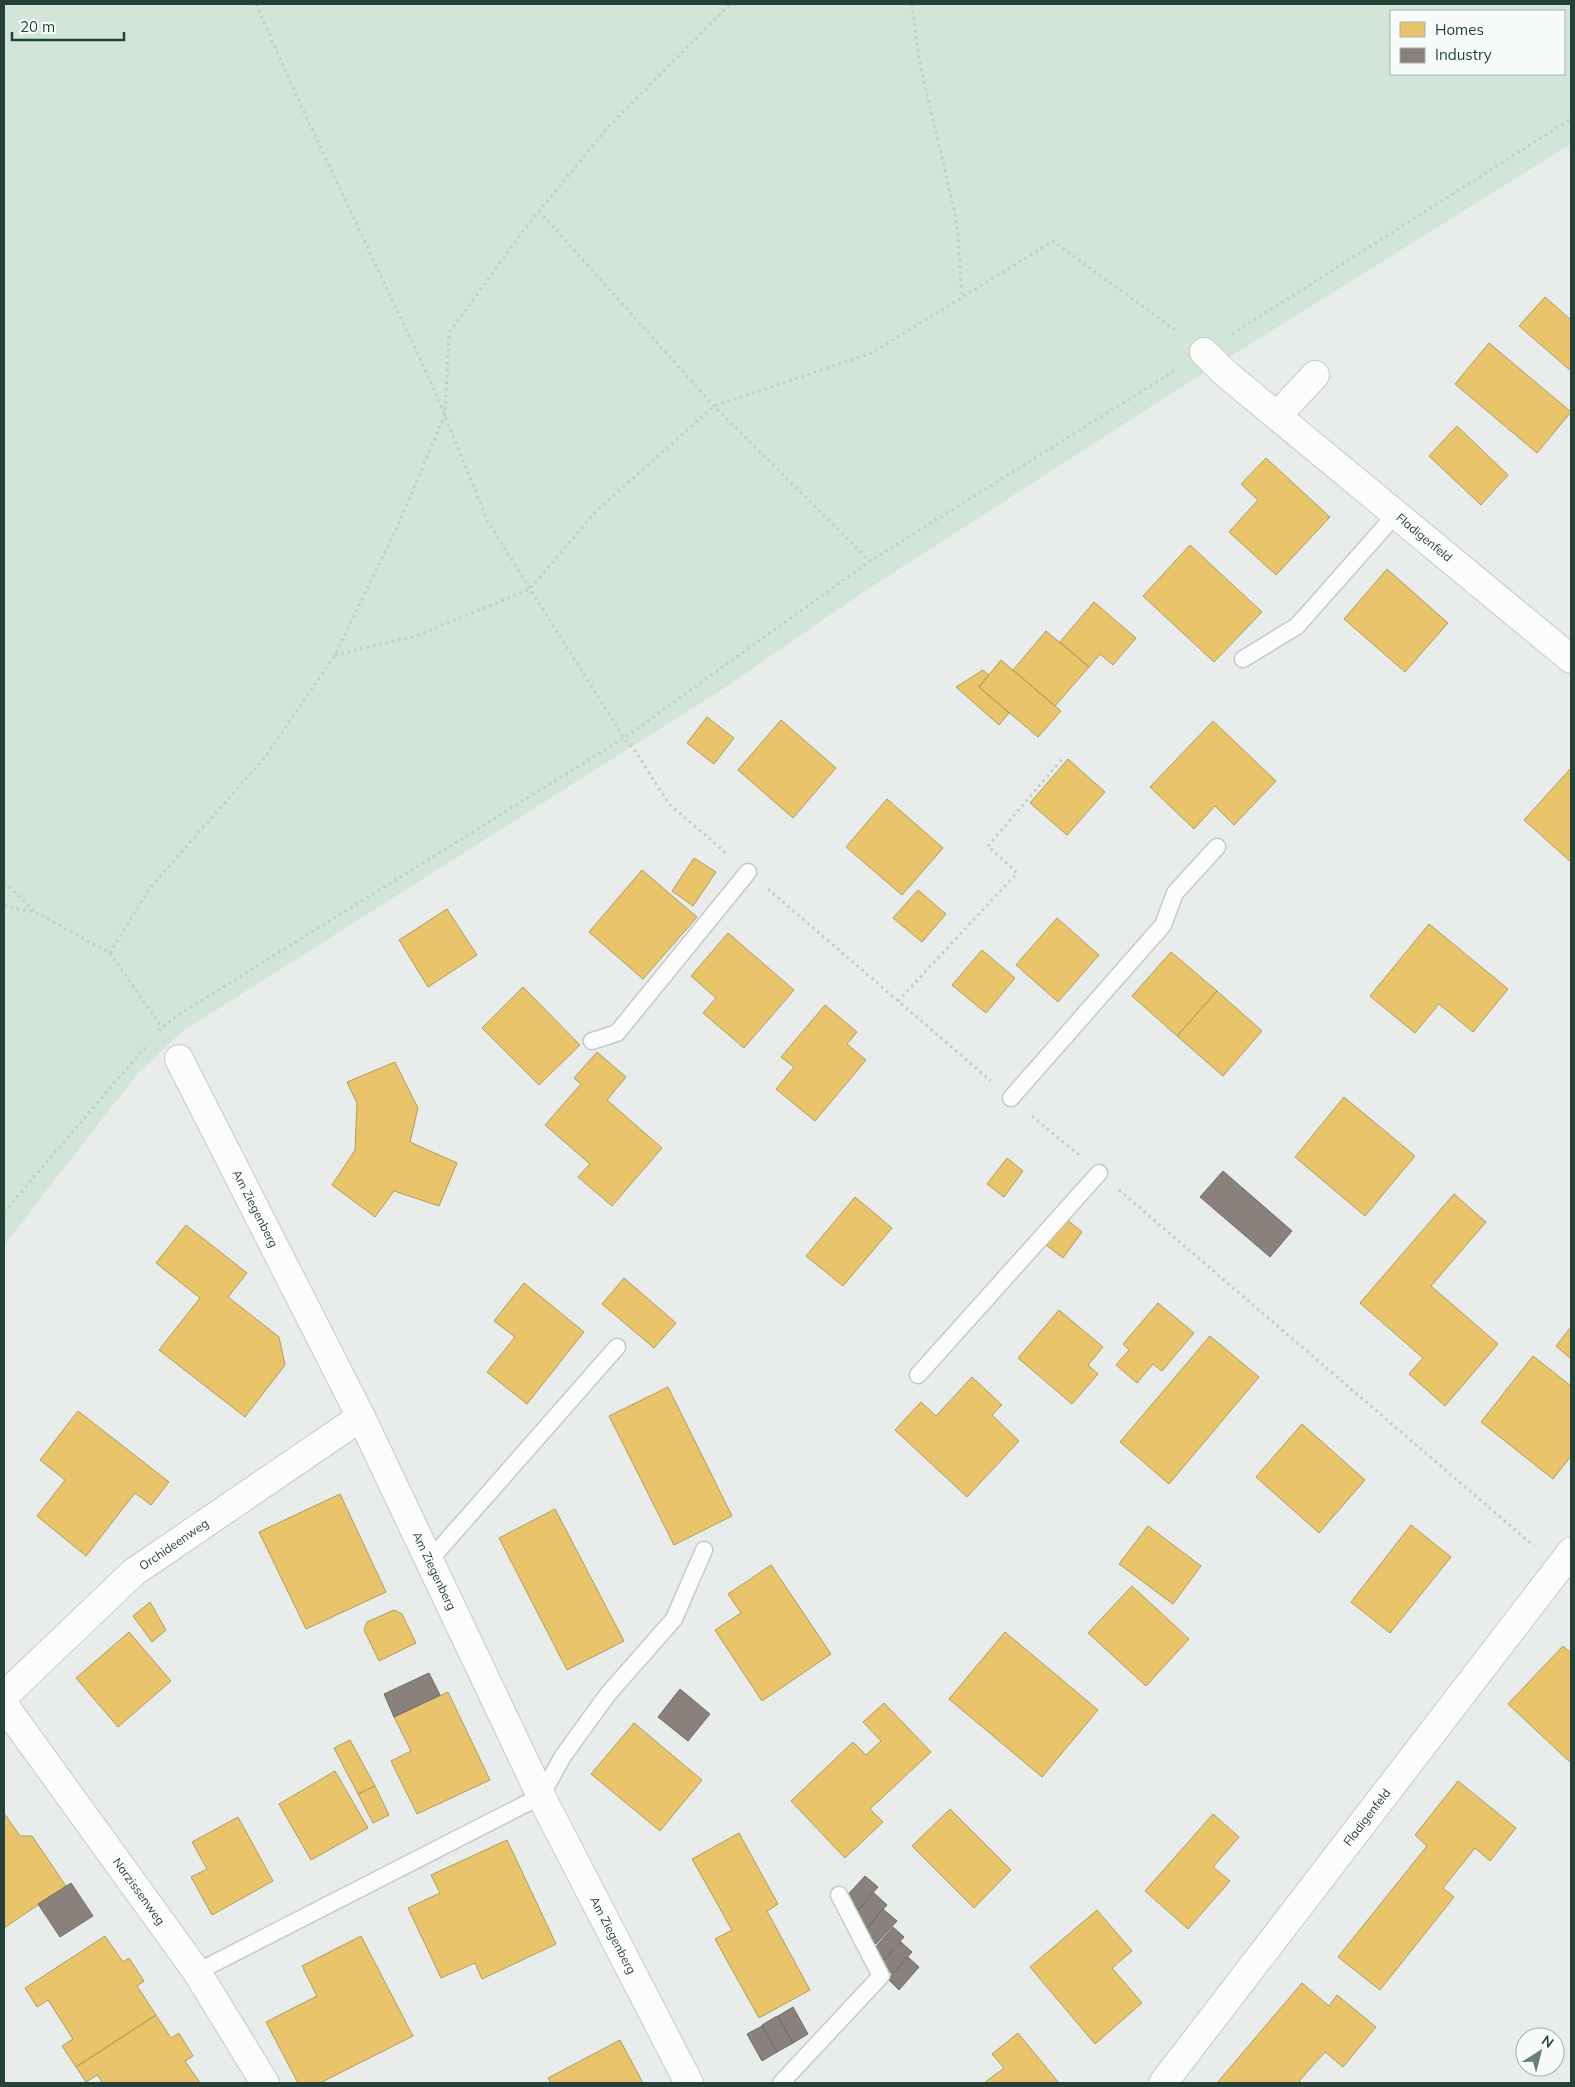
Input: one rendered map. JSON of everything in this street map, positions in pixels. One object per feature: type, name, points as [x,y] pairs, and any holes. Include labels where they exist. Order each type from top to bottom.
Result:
[{"type":"street","name":"Fladigenfeld","points":[[1204,352],[1225,373],[1571,659]]},
{"type":"street","points":[[1277,416],[1316,375]]},
{"type":"street","name":"Am Ziegenberg","points":[[179,1060],[361,1417],[541,1796],[689,2083]]},
{"type":"street","name":"Orchideenweg","points":[[4,1696],[134,1572],[361,1417]]},
{"type":"street","name":"Fladigenfeld","points":[[1163,2083],[1567,1567]]},
{"type":"street","name":"Narzissenweg","points":[[4,1705],[198,1972],[265,2083]]},
{"type":"lane","points":[[1243,659],[1297,626],[1396,514]]},
{"type":"lane","points":[[1011,1098],[1163,925],[1175,893],[1218,847]]},
{"type":"lane","points":[[592,1041],[617,1033],[748,872]]},
{"type":"lane","points":[[918,1375],[1099,1173]]},
{"type":"lane","points":[[429,1561],[617,1347]]},
{"type":"lane","points":[[198,1972],[541,1796],[563,1756],[608,1694],[674,1619],[704,1550]]},
{"type":"lane","points":[[781,2083],[881,1976],[839,1895]]},
{"type":"path","points":[[256,4],[297,97],[445,415],[488,522],[624,738]]},
{"type":"path","points":[[110,953],[149,889],[266,756],[335,655],[398,525],[445,415],[449,333],[539,212],[609,126],[730,4]]},
{"type":"path","points":[[912,4],[919,60],[957,223],[962,298]]},
{"type":"path","points":[[155,1035],[162,1027],[624,738],[870,561],[1571,119]]},
{"type":"path","points":[[539,212],[714,406],[870,561]]},
{"type":"path","points":[[335,655],[416,636],[530,589],[595,512],[714,406],[872,354],[1053,241],[1204,352]]},
{"type":"path","points":[[898,1000],[1017,873],[988,846],[1062,759]]},
{"type":"path","points":[[4,882],[35,912],[110,953],[162,1027]]},
{"type":"path","points":[[4,906],[35,912]]},
{"type":"path","points":[[4,1212],[149,1042]]},
{"type":"green space","points":[[4,4],[1571,4],[1571,144],[1194,379],[862,593],[726,687],[183,1031],[139,1072],[4,1245]]},
{"type":"building: Homes","points":[[1545,297],[1571,320],[1571,371],[1519,326]]},
{"type":"building: Homes","points":[[1489,343],[1571,412],[1537,453],[1455,384]]},
{"type":"building: Homes","points":[[1457,426],[1508,475],[1481,505],[1429,456]]},
{"type":"building: Homes","points":[[1266,458],[1330,517],[1276,575],[1229,532],[1258,500],[1241,484]]},
{"type":"building: Homes","points":[[1190,545],[1262,612],[1214,662],[1143,596]]},
{"type":"building: Homes","points":[[1387,569],[1448,623],[1405,672],[1344,619]]},
{"type":"building: Homes","points":[[1094,602],[1136,638],[1113,665],[1100,654],[1089,667],[1060,642]]},
{"type":"building: Homes","points":[[1046,631],[1089,667],[1055,706],[1013,670]]},
{"type":"building: Homes","points":[[1001,660],[1061,711],[1038,737],[979,687]]},
{"type":"building: Homes","points":[[983,670],[989,675],[979,687],[1009,713],[999,725],[956,687]]},
{"type":"building: Homes","points":[[707,717],[734,738],[714,764],[687,743]]},
{"type":"building: Homes","points":[[781,720],[836,768],[793,818],[738,770]]},
{"type":"building: Homes","points":[[1213,721],[1276,781],[1234,825],[1215,806],[1194,829],[1150,787]]},
{"type":"building: Homes","points":[[1068,759],[1105,792],[1067,835],[1030,803]]},
{"type":"building: Homes","points":[[1571,768],[1571,862],[1524,820]]},
{"type":"building: Homes","points":[[887,799],[943,848],[902,895],[846,847]]},
{"type":"building: Homes","points":[[694,858],[716,872],[693,906],[672,891]]},
{"type":"building: Homes","points":[[642,870],[697,917],[643,979],[589,932]]},
{"type":"building: Homes","points":[[918,890],[946,914],[922,942],[893,918]]},
{"type":"building: Homes","points":[[447,909],[477,955],[428,987],[399,940]]},
{"type":"building: Homes","points":[[1057,918],[1099,955],[1058,1002],[1016,965]]},
{"type":"building: Homes","points":[[1429,924],[1508,989],[1473,1032],[1439,1004],[1415,1033],[1370,996]]},
{"type":"building: Homes","points":[[728,933],[794,990],[744,1048],[703,1013],[716,998],[691,976]]},
{"type":"building: Homes","points":[[982,950],[1015,978],[986,1013],[952,985]]},
{"type":"building: Homes","points":[[1171,952],[1217,991],[1177,1036],[1132,996]]},
{"type":"building: Homes","points":[[523,987],[580,1045],[539,1085],[482,1028]]},
{"type":"building: Homes","points":[[1217,991],[1262,1031],[1223,1076],[1177,1036]]},
{"type":"building: Homes","points":[[825,1005],[857,1032],[847,1044],[866,1060],[815,1121],[776,1089],[794,1067],[781,1057]]},
{"type":"building: Homes","points":[[597,1052],[626,1077],[607,1100],[662,1148],[612,1206],[578,1177],[590,1164],[545,1125],[581,1084],[574,1078]]},
{"type":"building: Homes","points":[[395,1062],[418,1108],[410,1142],[457,1163],[439,1206],[394,1191],[375,1217],[332,1185],[355,1150],[357,1103],[347,1082]]},
{"type":"building: Homes","points":[[1344,1097],[1415,1156],[1365,1216],[1295,1157]]},
{"type":"building: Homes","points":[[1007,1158],[1023,1171],[1004,1197],[987,1184]]},
{"type":"building: Homes","points":[[1454,1194],[1486,1222],[1431,1286],[1498,1344],[1445,1406],[1409,1374],[1423,1358],[1360,1303]]},
{"type":"building: Homes","points":[[855,1197],[892,1228],[843,1286],[806,1256]]},
{"type":"building: Homes","points":[[1066,1219],[1082,1232],[1063,1258],[1046,1245]]},
{"type":"building: Homes","points":[[186,1225],[247,1273],[228,1297],[279,1337],[285,1365],[245,1417],[159,1350],[200,1298],[156,1263]]},
{"type":"building: Homes","points":[[624,1278],[676,1323],[654,1348],[602,1304]]},
{"type":"building: Homes","points":[[524,1283],[584,1332],[527,1404],[487,1372],[515,1337],[494,1321]]},
{"type":"building: Homes","points":[[1158,1303],[1194,1333],[1162,1371],[1153,1364],[1137,1383],[1116,1365],[1129,1350],[1123,1344]]},
{"type":"building: Homes","points":[[1059,1310],[1103,1347],[1088,1365],[1098,1374],[1072,1404],[1018,1358]]},
{"type":"building: Homes","points":[[1571,1327],[1571,1359],[1556,1346]]},
{"type":"building: Homes","points":[[1210,1336],[1259,1377],[1169,1484],[1120,1442]]},
{"type":"building: Homes","points":[[1533,1356],[1571,1386],[1571,1456],[1553,1479],[1481,1422]]},
{"type":"building: Homes","points":[[972,1377],[1002,1405],[992,1415],[1019,1441],[967,1497],[895,1430],[921,1402],[936,1416]]},
{"type":"building: Homes","points":[[668,1387],[732,1516],[674,1545],[609,1416]]},
{"type":"building: Homes","points":[[78,1411],[169,1482],[151,1505],[135,1493],[86,1556],[37,1516],[65,1480],[40,1460]]},
{"type":"building: Homes","points":[[1302,1424],[1365,1480],[1319,1533],[1256,1477]]},
{"type":"building: Homes","points":[[340,1494],[386,1592],[306,1629],[259,1532]]},
{"type":"building: Homes","points":[[555,1509],[624,1641],[567,1670],[499,1538]]},
{"type":"building: Homes","points":[[1411,1525],[1451,1557],[1390,1633],[1351,1602]]},
{"type":"building: Homes","points":[[1148,1526],[1201,1566],[1173,1604],[1119,1564]]},
{"type":"building: Homes","points":[[771,1565],[831,1654],[762,1701],[715,1630],[741,1613],[728,1594]]},
{"type":"building: Homes","points":[[1132,1586],[1189,1639],[1146,1686],[1088,1633]]},
{"type":"building: Homes","points":[[150,1602],[166,1630],[152,1642],[133,1616]]},
{"type":"building: Homes","points":[[394,1610],[402,1614],[416,1643],[379,1661],[364,1630],[367,1622]]},
{"type":"building: Homes","points":[[129,1632],[171,1681],[118,1727],[76,1678]]},
{"type":"building: Homes","points":[[1005,1632],[1098,1710],[1042,1777],[949,1699]]},
{"type":"building: Homes","points":[[1563,1646],[1571,1653],[1571,1763],[1508,1704]]},
{"type":"building: Homes","points":[[448,1692],[490,1780],[417,1814],[391,1761],[411,1751],[394,1717]]},
{"type":"building: Homes","points":[[884,1703],[931,1752],[870,1809],[883,1822],[845,1858],[791,1801],[853,1742],[866,1755],[881,1741],[863,1722]]},
{"type":"building: Homes","points":[[634,1723],[702,1780],[660,1831],[591,1774]]},
{"type":"building: Homes","points":[[350,1740],[375,1786],[358,1794],[334,1748]]},
{"type":"building: Homes","points":[[335,1771],[368,1828],[311,1860],[279,1804]]},
{"type":"building: Homes","points":[[1458,1781],[1516,1828],[1490,1861],[1475,1848],[1443,1888],[1454,1897],[1380,1990],[1338,1957],[1427,1846],[1415,1835]]},
{"type":"building: Homes","points":[[375,1786],[389,1815],[373,1823],[358,1794]]},
{"type":"building: Homes","points":[[950,1809],[1011,1870],[974,1908],[912,1846]]},
{"type":"building: Homes","points":[[4,1813],[20,1836],[32,1836],[66,1886],[4,1928]]},
{"type":"building: Homes","points":[[1213,1814],[1239,1837],[1213,1867],[1230,1881],[1188,1929],[1145,1891]]},
{"type":"building: Homes","points":[[238,1817],[273,1881],[212,1915],[191,1877],[207,1869],[192,1842]]},
{"type":"building: Homes","points":[[739,1833],[778,1904],[767,1911],[810,1990],[759,2018],[715,1939],[732,1930],[692,1859]]},
{"type":"building: Homes","points":[[507,1840],[556,1944],[482,1979],[475,1963],[441,1978],[408,1908],[440,1893],[431,1875]]},
{"type":"building: Homes","points":[[1097,1910],[1132,1951],[1112,1968],[1142,2003],[1095,2044],[1030,1967]]},
{"type":"building: Homes","points":[[105,1936],[123,1962],[129,1958],[144,1981],[137,1986],[156,2015],[76,2067],[62,2046],[73,2039],[48,2000],[37,2007],[25,1988]]},
{"type":"building: Homes","points":[[361,1936],[413,2036],[320,2083],[298,2083],[266,2022],[317,1996],[302,1966]]},
{"type":"building: Homes","points":[[1302,1983],[1329,2006],[1337,1995],[1376,2027],[1343,2067],[1325,2052],[1299,2081],[1302,2083],[1217,2083]]},
{"type":"building: Homes","points":[[156,2015],[171,2038],[179,2033],[193,2056],[185,2061],[200,2083],[103,2083],[97,2075],[86,2082],[76,2067]]},
{"type":"building: Homes","points":[[1018,2033],[1059,2083],[984,2083],[1004,2068],[992,2054]]},
{"type":"building: Homes","points":[[620,2040],[643,2083],[551,2083],[548,2078]]},
{"type":"building: Industry","points":[[1223,1171],[1292,1231],[1270,1257],[1200,1197]]},
{"type":"building: Industry","points":[[429,1673],[440,1695],[394,1717],[384,1694]]},
{"type":"building: Industry","points":[[680,1689],[710,1714],[688,1741],[658,1717]]},
{"type":"building: Industry","points":[[865,1876],[878,1887],[858,1910],[844,1899]]},
{"type":"building: Industry","points":[[71,1883],[93,1916],[60,1937],[38,1904]]},
{"type":"building: Industry","points":[[874,1893],[887,1905],[866,1928],[853,1916]]},
{"type":"building: Industry","points":[[883,1909],[897,1921],[876,1944],[863,1933]]},
{"type":"building: Industry","points":[[893,1927],[904,1937],[884,1960],[873,1950]]},
{"type":"building: Industry","points":[[901,1942],[912,1952],[892,1974],[881,1964]]},
{"type":"building: Industry","points":[[908,1957],[919,1967],[899,1990],[888,1979]]},
{"type":"building: Industry","points":[[793,2007],[808,2034],[793,2043],[778,2016]]},
{"type":"building: Industry","points":[[777,2016],[793,2043],[777,2052],[762,2025]]},
{"type":"building: Industry","points":[[762,2026],[777,2052],[762,2061],[747,2034]]}]
